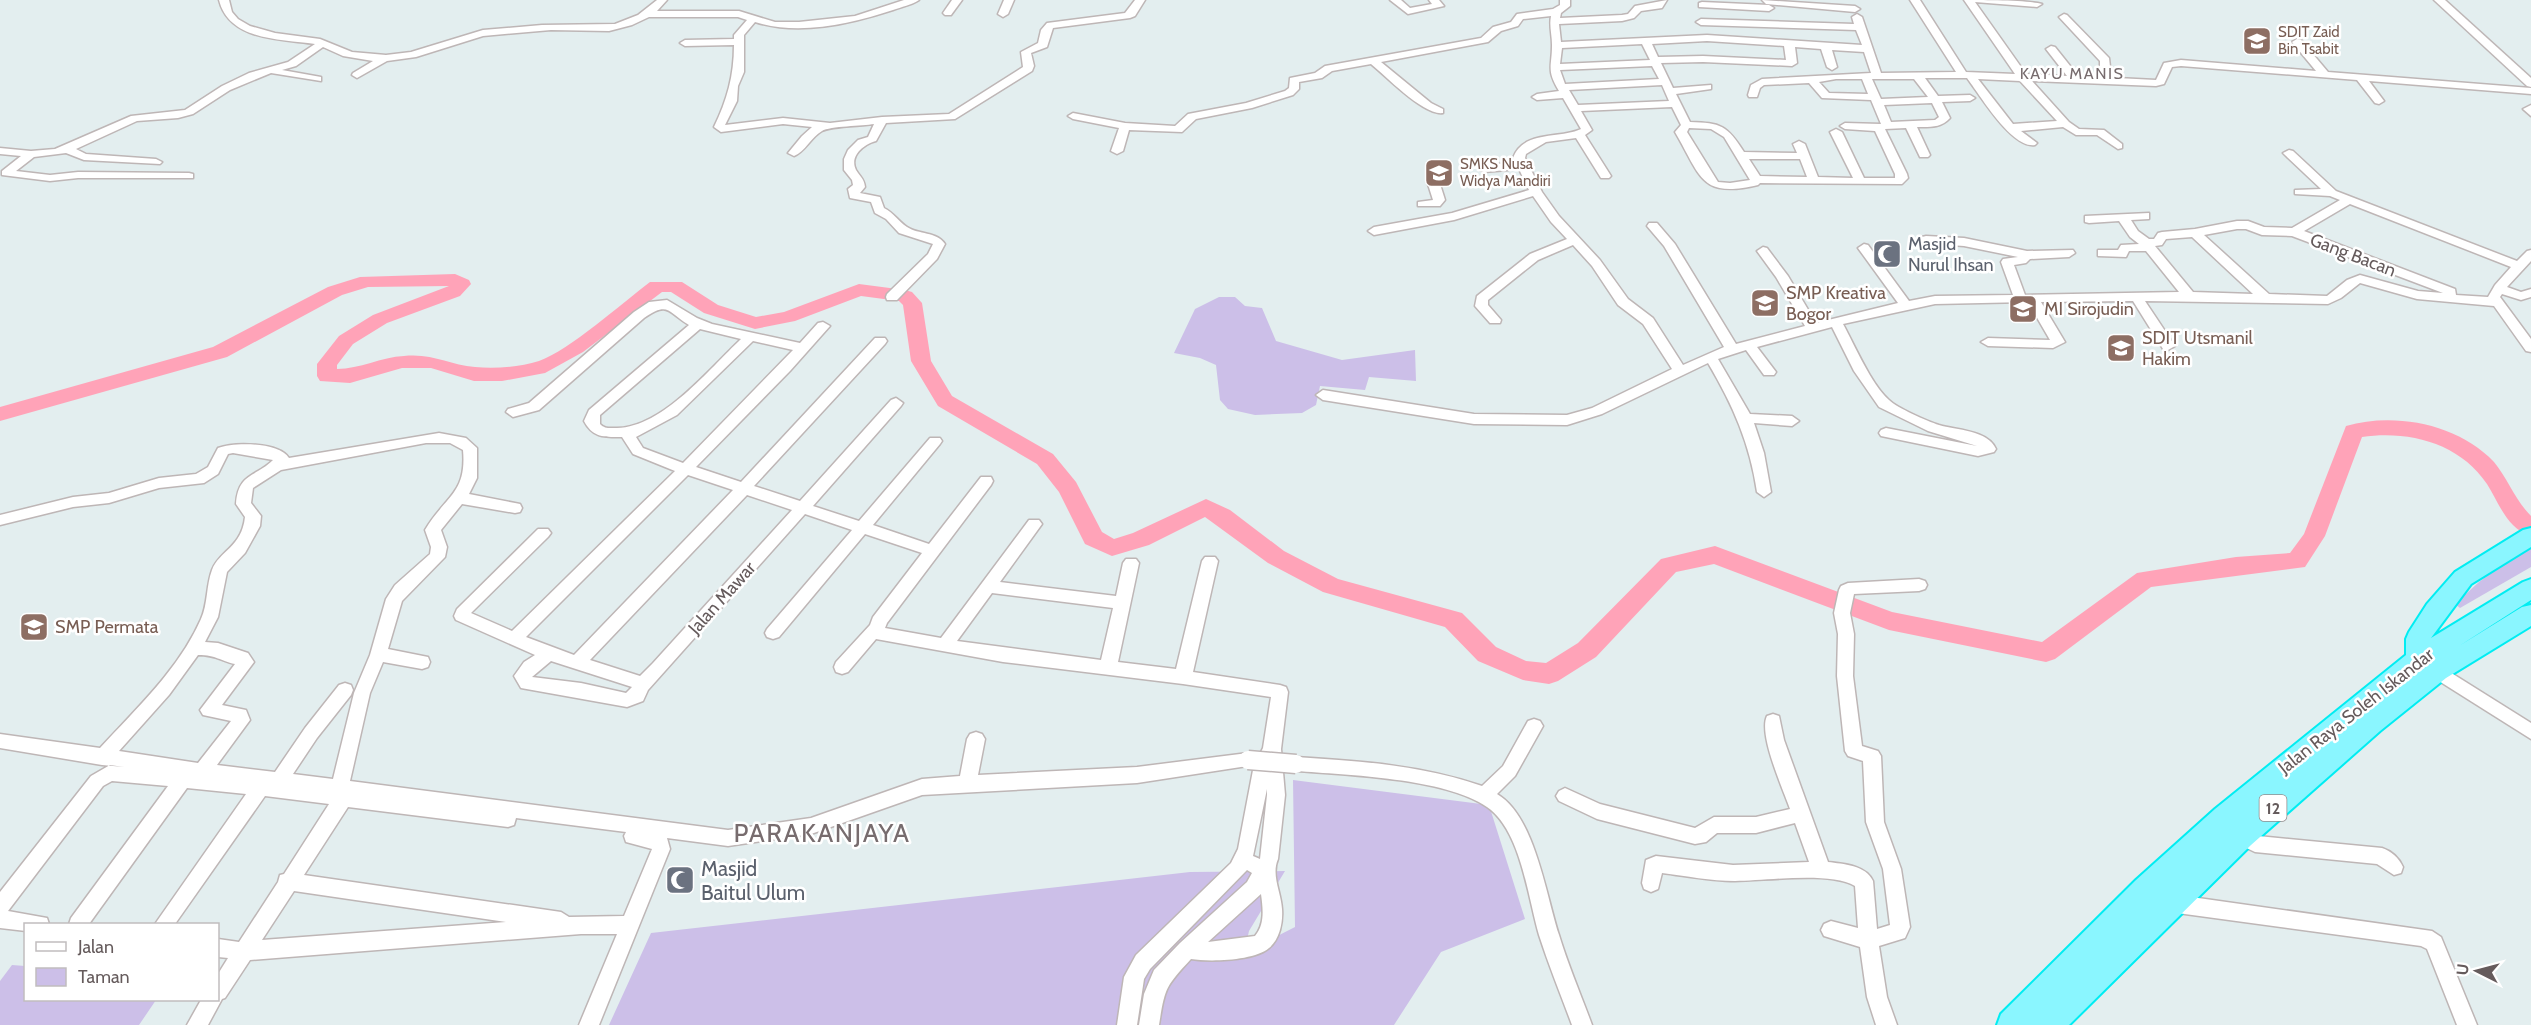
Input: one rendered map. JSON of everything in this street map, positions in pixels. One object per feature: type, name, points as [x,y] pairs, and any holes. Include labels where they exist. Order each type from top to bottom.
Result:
[{"type":"highway","points":[[2427,665],[2418,639],[2436,611],[2463,578],[2528,538]]},
{"type":"highway","name":"Jalan Raya Soleh Iskandar","points":[[2054,1023],[2135,920],[2225,817],[2354,709],[2427,665],[2531,588]]},
{"type":"highway","name":"Jalan Raya Soleh Iskandar","points":[[2012,1025],[2135,920],[2170,903],[2241,836],[2372,723],[2427,665],[2528,617]]},
{"type":"street","points":[[224,0],[225,12],[237,24],[264,33],[323,43],[340,52],[385,57],[419,53],[468,36],[486,33],[559,27],[614,28],[648,14],[739,14],[784,26],[839,22],[914,0]]},
{"type":"street","points":[[648,14],[662,0]]},
{"type":"street","points":[[948,13],[957,0]]},
{"type":"street","points":[[1003,14],[1009,0]]},
{"type":"street","points":[[753,18],[739,35],[739,72],[733,86],[732,101],[719,127],[722,129],[783,121],[821,126],[882,120],[917,120],[955,115],[1028,69],[1026,52],[1043,45],[1046,30],[1050,25],[1127,16],[1132,14],[1140,0]]},
{"type":"street","points":[[1395,0],[1408,11],[1439,6],[1434,0]]},
{"type":"street","points":[[1565,0],[1565,6],[1556,16],[1557,45],[1554,67],[1564,91],[1587,130],[1579,134],[1553,137],[1532,144],[1521,152],[1519,158],[1536,192],[1574,240],[1596,263],[1623,302],[1648,321],[1680,371]]},
{"type":"street","points":[[1630,16],[1638,8],[1659,6],[1662,0]]},
{"type":"street","points":[[1915,0],[1967,75],[2010,128],[2031,143]]},
{"type":"street","points":[[1969,0],[2022,76],[2065,124],[2076,132],[2100,132],[2118,146]]},
{"type":"street","points":[[1978,0],[2037,4]]},
{"type":"street","points":[[2439,0],[2527,76],[2531,84]]},
{"type":"street","points":[[1707,38],[1704,36],[1701,22],[1701,3],[1853,4],[1869,50],[1876,100],[1883,127],[1902,178],[1898,182],[1756,179]]},
{"type":"street","points":[[1554,67],[1703,58],[1792,63],[1787,44],[1774,24],[1767,3]]},
{"type":"street","points":[[1073,116],[1125,126],[1178,130],[1192,116],[1248,106],[1293,91],[1296,79],[1318,76],[1333,67],[1484,39],[1497,29],[1515,24],[1520,16],[1616,19],[1630,16],[1653,17]]},
{"type":"street","points":[[2064,17],[2105,60],[2105,67],[2114,81]]},
{"type":"street","points":[[1701,22],[1860,27]]},
{"type":"street","points":[[1557,45],[1707,38],[1869,50]]},
{"type":"street","points":[[1645,40],[1686,125]]},
{"type":"street","points":[[685,43],[740,42]]},
{"type":"street","points":[[2297,42],[2324,74]]},
{"type":"street","points":[[0,152],[31,154],[67,149],[135,118],[189,112],[243,79],[292,63],[323,43]]},
{"type":"street","points":[[1826,47],[1832,67]]},
{"type":"street","points":[[2051,49],[2075,79]]},
{"type":"street","points":[[357,75],[385,57]]},
{"type":"street","points":[[1374,60],[1390,76],[1427,105],[1439,111]]},
{"type":"street","points":[[1753,95],[1755,87],[1762,82],[1811,80],[1827,76],[1967,75],[2160,82],[2168,65],[2181,63],[2531,91]]},
{"type":"street","points":[[272,71],[317,79]]},
{"type":"street","points":[[1860,181],[1840,129],[1942,121],[1945,118],[1935,99],[1917,75]]},
{"type":"street","points":[[2361,78],[2379,101]]},
{"type":"street","points":[[1811,80],[1837,104]]},
{"type":"street","points":[[1537,97],[1564,91],[1668,86],[1707,87]]},
{"type":"street","points":[[1826,96],[1876,100],[1970,98]]},
{"type":"street","points":[[1576,108],[1677,104]]},
{"type":"street","points":[[2531,108],[2528,109],[2531,113]]},
{"type":"street","points":[[882,120],[872,139],[860,142],[848,163],[860,187],[854,189],[854,196],[876,199],[879,210],[890,216],[897,226],[936,240],[939,244],[933,256],[892,297]]},
{"type":"street","points":[[1910,123],[1924,155]]},
{"type":"street","points":[[2010,128],[2065,124]]},
{"type":"street","points":[[1686,125],[1716,126],[1728,135],[1756,179]]},
{"type":"street","points":[[1686,125],[1681,132],[1713,184],[1744,185],[1754,183],[1756,179]]},
{"type":"street","points":[[794,153],[806,138],[821,126]]},
{"type":"street","points":[[1117,151],[1125,126]]},
{"type":"street","points":[[1579,134],[1605,176]]},
{"type":"street","points":[[1799,144],[1814,180]]},
{"type":"street","points":[[67,149],[84,157],[156,162]]},
{"type":"street","points":[[1488,153],[1497,167]]},
{"type":"street","points":[[2289,153],[2332,193]]},
{"type":"street","points":[[3,174],[31,154]]},
{"type":"street","points":[[1740,155],[1804,156]]},
{"type":"street","points":[[1484,169],[1522,165]]},
{"type":"street","points":[[3,174],[38,177],[189,176]]},
{"type":"street","points":[[1433,181],[1440,198],[1436,204]]},
{"type":"street","points":[[1374,231],[1446,218],[1536,192]]},
{"type":"street","points":[[2299,192],[2332,193],[2519,266]]},
{"type":"street","points":[[2294,232],[2351,200]]},
{"type":"street","points":[[1422,204],[1436,204]]},
{"type":"street","points":[[1436,204],[1446,218]]},
{"type":"street","points":[[2089,219],[2145,216]]},
{"type":"street","points":[[2123,218],[2134,234],[2148,245],[2189,296]]},
{"type":"street","name":"Gang Bacan","points":[[2195,232],[2232,222],[2262,231],[2294,232],[2467,298]]},
{"type":"street","points":[[1653,226],[1669,244],[1732,350]]},
{"type":"street","points":[[2102,253],[2122,254],[2125,248],[2148,245],[2157,242],[2162,236],[2195,232],[2264,297]]},
{"type":"street","points":[[1496,320],[1481,306],[1482,299],[1534,257],[1574,240]]},
{"type":"street","points":[[1926,240],[1964,242],[2026,255],[2069,253]]},
{"type":"street","points":[[1864,248],[1906,306]]},
{"type":"street","points":[[1763,251],[1782,276],[1813,330]]},
{"type":"street","points":[[2531,254],[2495,294],[2495,302],[2531,348]]},
{"type":"street","points":[[1988,342],[2053,344],[2058,342],[2026,298],[2007,262],[2022,260],[2026,255]]},
{"type":"street","points":[[1323,395],[1474,419],[1567,420],[1597,411],[1680,371],[1732,350],[1906,306],[1958,298],[2138,299],[2189,296],[2328,300],[2338,296],[2353,280],[2360,279],[2416,295],[2495,302]]},
{"type":"street","points":[[2499,288],[2521,296],[2531,293]]},
{"type":"street","points":[[2138,299],[2169,346]]},
{"type":"street","points":[[513,412],[528,410],[539,404],[654,305],[670,304],[698,324],[749,338],[801,348]]},
{"type":"street","points":[[1836,323],[1861,371],[1884,404],[1933,428],[1977,440],[1989,449],[1978,450],[1886,433]]},
{"type":"street","points":[[698,324],[591,418],[593,426],[599,433],[629,434],[672,412],[749,338]]},
{"type":"street","points":[[515,638],[785,368],[823,326]]},
{"type":"street","points":[[577,663],[880,341]]},
{"type":"street","points":[[1749,345],[1769,372]]},
{"type":"street","points":[[1711,358],[1746,417],[1755,438],[1764,492]]},
{"type":"street","name":"Jalan Mawar","points":[[549,654],[525,671],[522,676],[527,683],[581,690],[627,700],[637,696],[641,686],[896,403]]},
{"type":"street","points":[[1746,417],[1792,421]]},
{"type":"street","points":[[629,434],[638,451],[653,458],[864,526],[933,551]]},
{"type":"street","points":[[102,758],[163,690],[194,648],[210,617],[220,570],[240,549],[252,526],[253,516],[243,504],[245,489],[256,477],[278,465],[381,448],[417,439],[454,439],[467,445],[471,457],[470,482],[460,498],[433,530],[439,547],[437,557],[394,598],[378,655],[362,693],[341,793],[219,989]]},
{"type":"street","points":[[773,633],[935,441]]},
{"type":"street","points":[[0,520],[73,502],[110,498],[159,483],[199,479],[213,470],[223,451],[232,448],[273,453],[282,458],[278,465]]},
{"type":"street","points":[[842,667],[875,630],[879,621],[986,481]]},
{"type":"street","points":[[460,498],[515,508]]},
{"type":"street","points":[[945,645],[990,587],[1034,524]]},
{"type":"street","points":[[543,532],[458,615],[549,654],[638,682],[641,686]]},
{"type":"street","points":[[1183,677],[1210,561]]},
{"type":"street","points":[[1108,668],[1131,563]]},
{"type":"street","points":[[1831,930],[1869,940],[1898,932],[1900,927],[1892,869],[1875,822],[1872,756],[1854,751],[1845,676],[1846,634],[1843,605],[1847,590],[1854,587],[1919,585]]},
{"type":"street","points":[[990,587],[1122,603]]},
{"type":"street","points":[[875,630],[879,635],[1003,656],[1183,677],[1280,692],[1272,749],[1276,795],[1272,849],[1265,869],[1254,888],[1168,968],[1156,986],[1149,1025]]},
{"type":"street","points":[[194,648],[220,649],[226,651],[229,656],[242,658],[246,662],[209,710],[240,715],[241,720],[201,771]]},
{"type":"street","points":[[378,655],[396,656],[422,662]]},
{"type":"street","points":[[2427,665],[2531,732]]},
{"type":"street","points":[[280,780],[317,725],[345,690]]},
{"type":"street","points":[[1773,721],[1775,740],[1821,870]]},
{"type":"street","points":[[1485,795],[1509,771],[1534,726]]},
{"type":"street","points":[[967,783],[976,739]]},
{"type":"street","points":[[0,741],[102,758],[280,780],[341,793],[655,840],[660,843],[661,849],[589,1025]]},
{"type":"street","points":[[1127,1025],[1134,977],[1143,962],[1231,878],[1244,861],[1261,768],[1272,749]]},
{"type":"street","points":[[0,907],[103,776],[117,773],[261,788],[341,793],[728,838],[811,826],[909,790],[967,783],[1137,775],[1248,760],[1342,767],[1467,788],[1485,795],[1503,809],[1516,832],[1558,962],[1582,1025]]},
{"type":"street","points":[[79,923],[183,780]]},
{"type":"street","points":[[165,923],[261,788]]},
{"type":"street","points":[[1565,796],[1597,812],[1695,836],[1714,825],[1756,825],[1803,814]]},
{"type":"street","points":[[2241,836],[2255,844],[2382,856],[2394,867]]},
{"type":"street","points":[[1244,861],[1265,869]]},
{"type":"street","points":[[1652,883],[1653,866],[1656,864],[1733,873],[1821,870],[1852,874],[1864,881],[1879,1014],[1887,1025]]},
{"type":"street","points":[[1187,949],[1199,952],[1221,952],[1252,946],[1264,939],[1270,930],[1272,911],[1265,869]]},
{"type":"street","points":[[288,881],[529,915],[581,925]]},
{"type":"street","points":[[2170,903],[2425,937],[2434,944],[2467,1025]]},
{"type":"street","points":[[0,919],[32,923]]},
{"type":"street","points":[[219,948],[241,951],[581,925],[628,925]]},
{"type":"street","points":[[197,1025],[211,1001]]},
{"type":"green space","points":[[1219,297],[1235,297],[1245,306],[1262,308],[1276,341],[1342,360],[1415,350],[1416,381],[1369,377],[1365,390],[1320,386],[1316,405],[1302,413],[1255,415],[1228,409],[1220,400],[1216,365],[1200,358],[1174,353],[1195,309]]},
{"type":"green space","points":[[2531,543],[2531,567],[2460,608],[2455,604],[2479,582]]},
{"type":"green space","points":[[1293,780],[1489,805],[1525,919],[1441,952],[1394,1025],[609,1025],[651,933],[1190,872],[1285,871],[1249,931],[1244,953],[1295,927]]},
{"type":"green space","points":[[12,965],[24,966],[24,1001],[155,1001],[139,1025],[0,1025],[0,981]]},
{"type":"waterway","points":[[0,414],[220,352],[335,291],[367,281],[455,280],[462,284],[453,292],[380,319],[346,340],[327,364],[327,376],[350,376],[402,362],[431,362],[474,374],[502,374],[545,366],[576,348],[657,286],[675,286],[711,309],[755,323],[788,317],[859,290],[905,296],[912,303],[921,361],[945,401],[1045,459],[1068,488],[1093,538],[1112,548],[1141,539],[1206,507],[1222,516],[1276,557],[1331,586],[1453,620],[1487,654],[1523,670],[1549,674],[1587,650],[1669,565],[1715,555],[1889,621],[2046,652],[2145,579],[2236,566],[2297,561],[2314,536],[2354,431],[2383,427],[2400,428],[2428,433],[2455,444],[2478,459],[2493,477],[2515,513],[2531,528]]},
{"type":"place","name":"SDIT Zaid Bin Tsabit","points":[[2257,41]]},
{"type":"place","name":"SMKS Nusa Widya Mandiri","points":[[1439,173]]},
{"type":"place","name":"Masjid Nurul Ihsan","points":[[1887,254]]},
{"type":"place","name":"SMP Kreativa Bogor","points":[[1765,303]]},
{"type":"place","name":"MI Sirojudin","points":[[2023,309]]},
{"type":"place","name":"SDIT Utsmanil Hakim","points":[[2121,348]]},
{"type":"place","name":"SMP Permata","points":[[34,627]]},
{"type":"place","name":"Masjid Baitul Ulum","points":[[680,880]]},
{"type":"district","name":"KAYU MANIS","points":[[2072,73]]},
{"type":"district","name":"PARAKANJAYA","points":[[822,833]]}]
